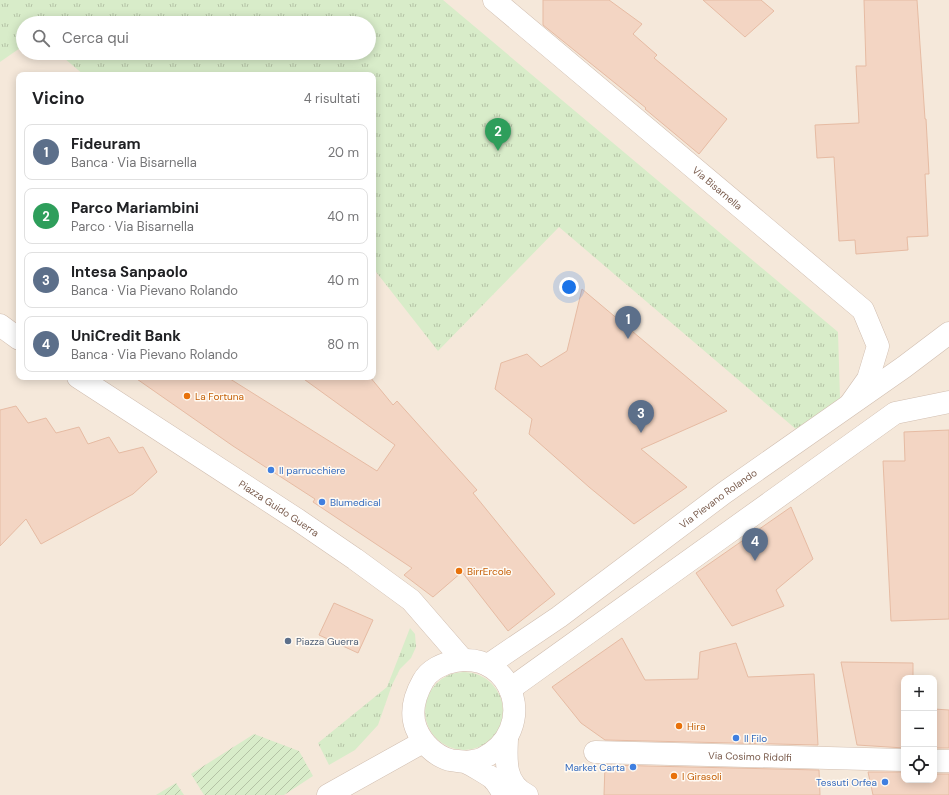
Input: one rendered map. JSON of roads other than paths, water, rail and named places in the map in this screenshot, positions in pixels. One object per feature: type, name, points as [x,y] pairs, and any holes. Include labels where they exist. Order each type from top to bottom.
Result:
[{"type":"street","name":"Via Bisarnella","points":[[494,0],[513,8],[864,310],[878,346],[868,378],[851,403]]},
{"type":"street","points":[[0,324],[16,337]]},
{"type":"street","name":"Via Pievano Rolando","points":[[488,665],[559,617],[724,493],[904,367],[949,333]]},
{"type":"street","name":"Piazza Guido Guerra","points":[[83,380],[298,520],[386,581],[411,600],[463,660]]},
{"type":"street","points":[[510,689],[895,413],[949,402]]},
{"type":"street","points":[[463,660],[476,661],[488,665],[504,679],[510,689],[515,706],[514,723],[507,739],[496,751],[482,759],[466,762],[450,760],[435,753],[423,742],[416,727],[413,710],[416,694],[424,680],[435,669],[448,662],[463,660]]},
{"type":"street","points":[[507,739],[506,763],[511,780],[518,791],[526,795]]},
{"type":"street","points":[[328,795],[423,742]]},
{"type":"street","name":"Via Cosimo Ridolfi","points":[[595,752],[901,760]]},
{"type":"street","points":[[937,761],[949,762]]},
{"type":"street","points":[[466,762],[494,780],[504,795]]},
{"type":"place","name":"Parco Mariambini","points":[[498,151]]},
{"type":"place","name":"Fideuram","points":[[628,339]]},
{"type":"place","name":"La Fortuna","points":[[187,396]]},
{"type":"place","name":"Intesa Sanpaolo","points":[[641,433]]},
{"type":"place","name":"Il parrucchiere","points":[[271,470]]},
{"type":"place","name":"Blumedical","points":[[322,502]]},
{"type":"place","name":"UniCredit Bank","points":[[755,561]]},
{"type":"place","name":"BirrErcole","points":[[459,571]]},
{"type":"place","name":"Piazza Guerra","points":[[288,641]]},
{"type":"place","name":"Hira","points":[[679,726]]},
{"type":"place","name":"Il Filo","points":[[736,738]]},
{"type":"place","name":"Market Carta","points":[[633,767]]},
{"type":"place","name":"I Girasoli","points":[[674,776]]},
{"type":"place","name":"Tessuti Orfea","points":[[885,782]]}]
